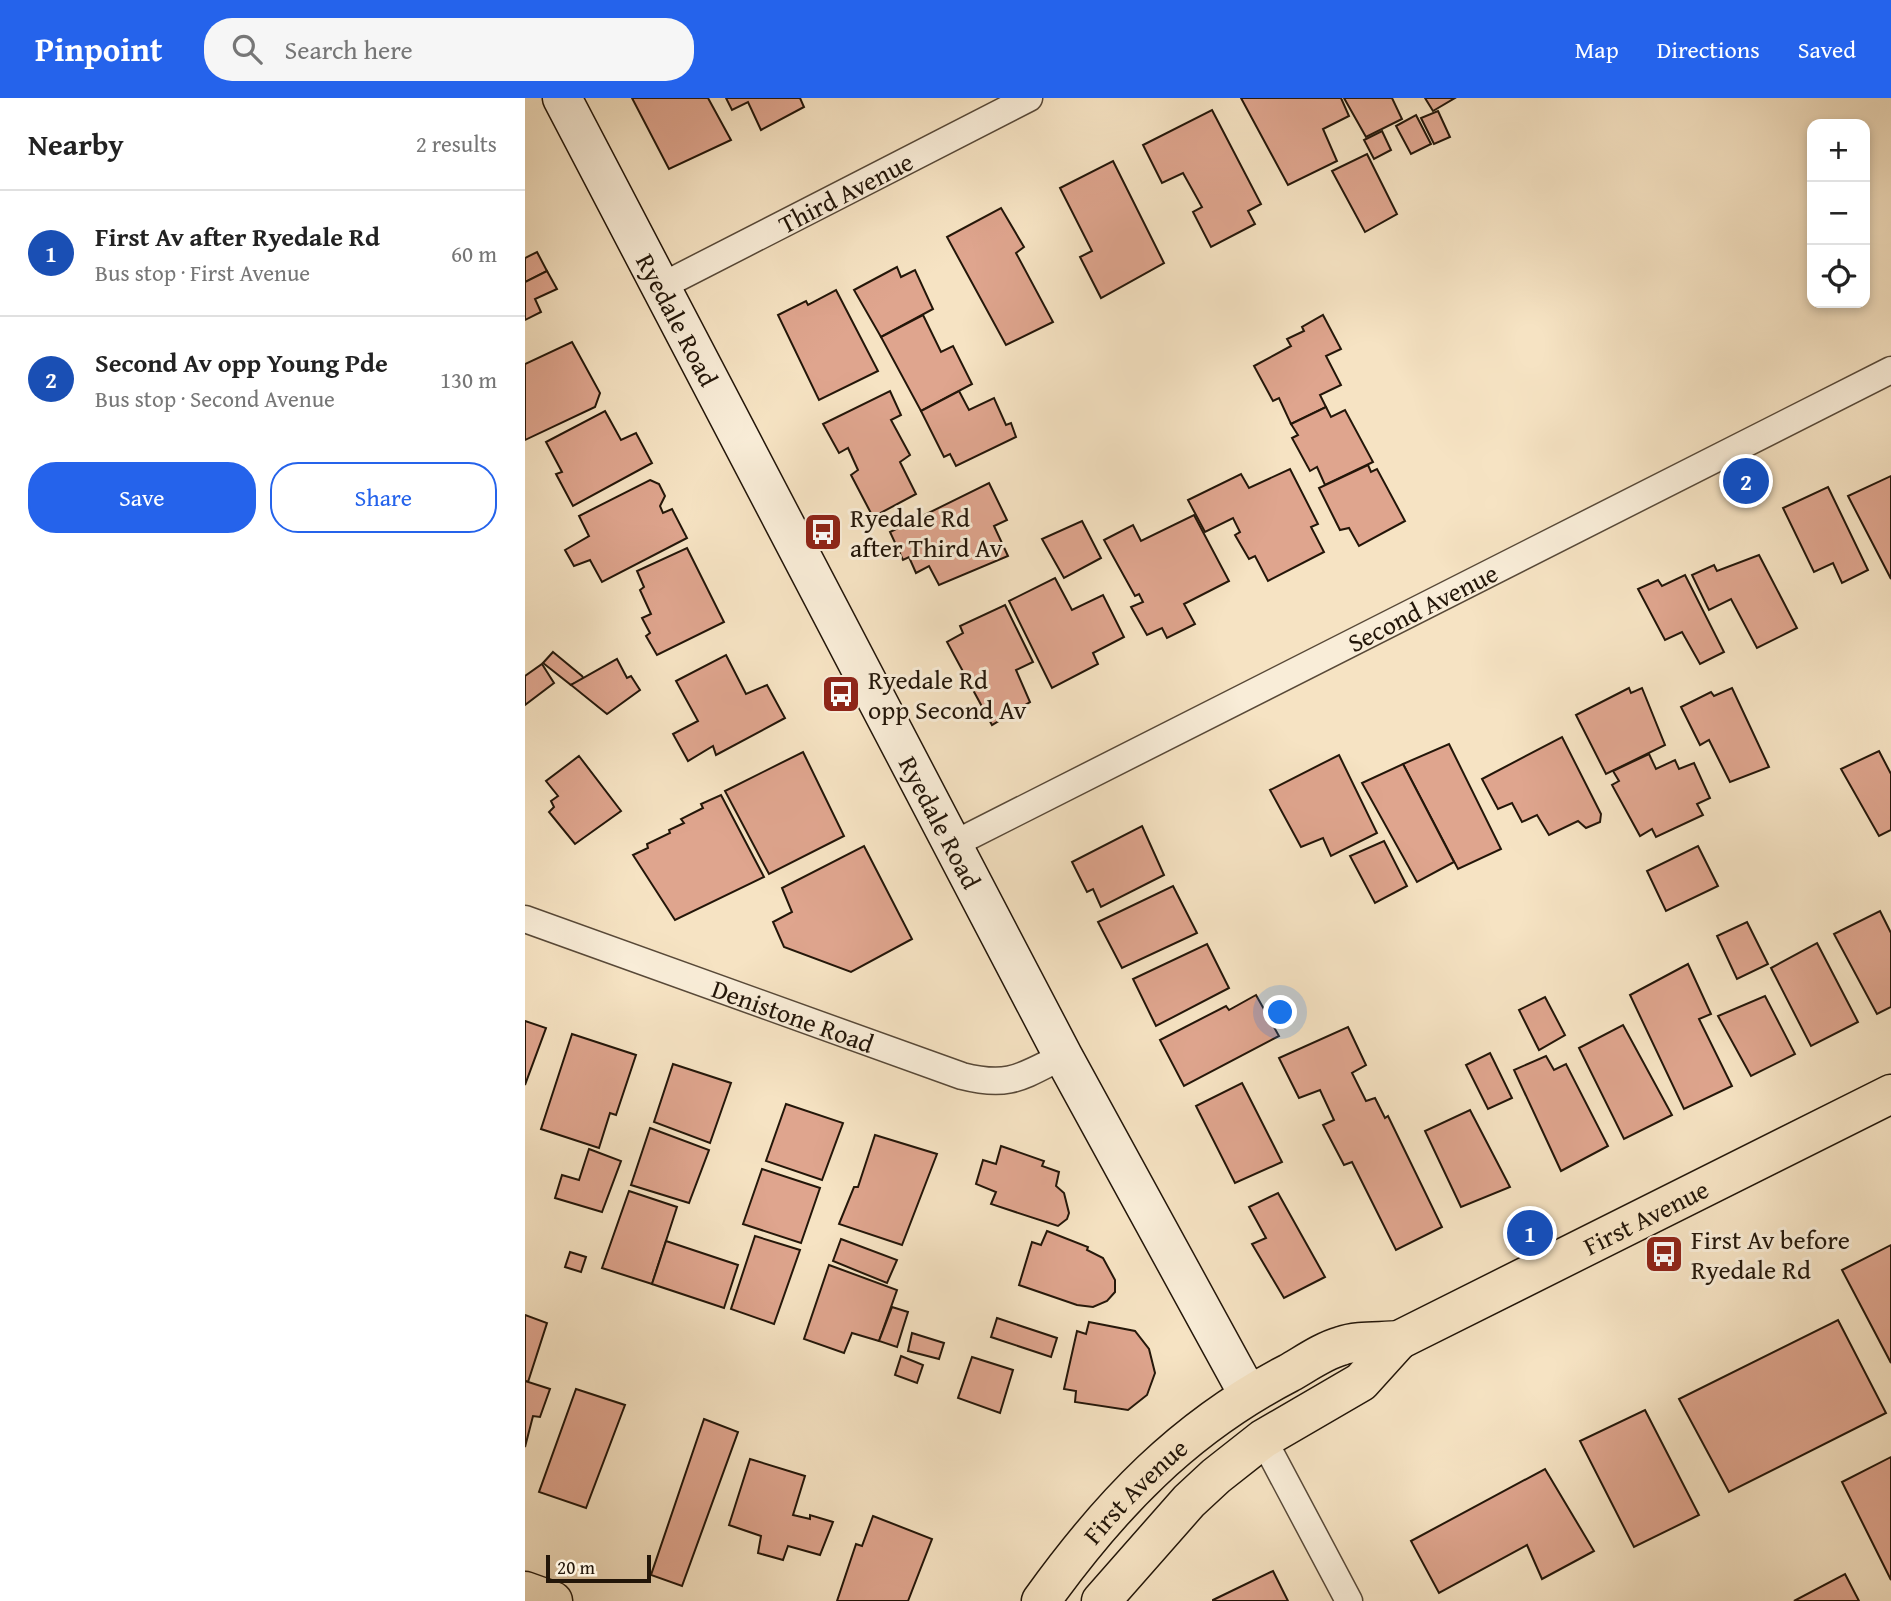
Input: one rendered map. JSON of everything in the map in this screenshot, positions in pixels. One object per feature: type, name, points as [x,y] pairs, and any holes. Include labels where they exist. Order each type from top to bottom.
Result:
[{"type":"main road","name":"First Avenue","points":[[1041,1601],[1077,1551],[1121,1499],[1198,1429],[1248,1394],[1341,1346],[1399,1340],[1891,1094]]},
{"type":"main road","name":"First Avenue","points":[[1101,1601],[1189,1501],[1263,1439],[1361,1382],[1399,1340]]},
{"type":"main road","points":[[1123,1601],[1137,1561]]},
{"type":"main road","points":[[525,1591],[553,1601]]},
{"type":"street","name":"Ryedale Road","points":[[562,98],[1063,1056],[1248,1394]]},
{"type":"street","name":"Third Avenue","points":[[662,286],[1029,98]]},
{"type":"street","name":"Second Avenue","points":[[952,845],[1891,370]]},
{"type":"street","name":"Denistone Road","points":[[525,919],[961,1076],[986,1082],[1009,1082],[1063,1056]]},
{"type":"street","points":[[1263,1439],[1349,1601]]},
{"type":"building","points":[[632,98],[708,98],[731,140],[669,169]]},
{"type":"building","points":[[726,98],[800,98],[804,107],[761,130],[748,102],[732,110]]},
{"type":"building","points":[[1241,98],[1341,98],[1349,116],[1323,129],[1337,161],[1288,185]]},
{"type":"building","points":[[1344,98],[1392,98],[1402,119],[1366,137]]},
{"type":"building","points":[[1425,98],[1455,98],[1433,111]]},
{"type":"building","points":[[1212,110],[1261,204],[1248,211],[1255,224],[1211,247],[1193,212],[1202,207],[1183,173],[1162,183],[1143,145]]},
{"type":"building","points":[[1438,111],[1450,137],[1434,144],[1421,118]]},
{"type":"building","points":[[1416,115],[1431,144],[1411,154],[1396,126]]},
{"type":"building","points":[[1382,131],[1391,150],[1374,159],[1364,140]]},
{"type":"building","points":[[1367,154],[1397,214],[1365,232],[1332,171]]},
{"type":"building","points":[[1113,161],[1164,263],[1101,298],[1080,257],[1092,251],[1060,188]]},
{"type":"building","points":[[1001,208],[1024,247],[1016,253],[1053,322],[1006,345],[947,237]]},
{"type":"building","points":[[537,252],[547,271],[525,282],[525,258]]},
{"type":"building","points":[[897,267],[901,277],[915,270],[933,309],[881,337],[854,290]]},
{"type":"building","points":[[547,271],[557,289],[535,299],[541,312],[525,320],[525,282]]},
{"type":"building","points":[[836,290],[878,371],[819,400],[778,315],[806,301],[808,305]]},
{"type":"building","points":[[923,315],[941,352],[953,346],[972,384],[921,411],[881,337]]},
{"type":"building","points":[[1323,315],[1341,349],[1326,356],[1341,385],[1320,395],[1326,407],[1291,424],[1279,398],[1273,401],[1254,366],[1291,346],[1287,339],[1304,331],[1302,327]]},
{"type":"building","points":[[572,342],[600,393],[595,407],[525,440],[525,364]]},
{"type":"building","points":[[890,391],[901,415],[891,420],[910,455],[900,462],[916,494],[873,517],[851,475],[858,470],[848,448],[839,453],[823,424]]},
{"type":"building","points":[[959,391],[969,410],[994,398],[1006,425],[1011,423],[1016,437],[956,466],[950,454],[944,457],[921,411]]},
{"type":"building","points":[[1326,407],[1331,417],[1345,410],[1373,462],[1325,485],[1317,467],[1310,471],[1292,438],[1298,435],[1291,424]]},
{"type":"building","points":[[605,411],[621,440],[636,433],[652,463],[573,506],[556,474],[562,472],[546,442]]},
{"type":"building","points":[[1368,465],[1371,472],[1377,469],[1405,521],[1359,546],[1349,528],[1340,530],[1319,488]]},
{"type":"building","points":[[1290,469],[1318,524],[1311,527],[1324,552],[1268,581],[1255,556],[1249,559],[1235,535],[1240,532],[1233,518],[1205,532],[1188,500],[1241,474],[1249,488]]},
{"type":"building","points":[[1891,476],[1891,579],[1848,496]]},
{"type":"building","points":[[650,480],[659,484],[665,496],[660,506],[663,513],[672,509],[687,538],[602,582],[590,560],[574,566],[565,550],[589,536],[579,516]]},
{"type":"building","points":[[989,483],[1007,520],[994,526],[1008,556],[939,585],[929,566],[916,573],[909,557],[903,560],[890,532]]},
{"type":"building","points":[[1828,487],[1868,570],[1842,583],[1833,563],[1814,572],[1783,508]]},
{"type":"building","points":[[1194,515],[1229,581],[1184,604],[1195,624],[1167,638],[1162,628],[1147,635],[1131,607],[1143,602],[1139,594],[1135,596],[1104,540],[1133,525],[1141,541]]},
{"type":"building","points":[[1082,521],[1101,558],[1064,578],[1042,539]]},
{"type":"building","points":[[687,548],[724,622],[657,655],[646,636],[650,633],[642,618],[651,614],[640,590],[644,587],[637,571]]},
{"type":"building","points":[[1759,555],[1797,628],[1757,648],[1731,599],[1709,610],[1692,575],[1714,565],[1717,571]]},
{"type":"building","points":[[1685,575],[1724,652],[1700,664],[1682,632],[1665,640],[1638,589],[1658,580],[1662,586]]},
{"type":"building","points":[[1055,578],[1072,610],[1103,595],[1124,637],[1093,653],[1098,664],[1052,688],[1009,601]]},
{"type":"building","points":[[1005,605],[1033,662],[1016,670],[1030,702],[992,725],[947,642],[963,633],[960,626]]},
{"type":"building","points":[[553,652],[584,679],[571,685],[543,663]]},
{"type":"building","points":[[726,655],[746,694],[767,685],[785,718],[716,755],[713,746],[688,761],[673,734],[698,721],[676,681]]},
{"type":"building","points":[[617,659],[627,678],[631,676],[640,690],[607,714],[571,685]]},
{"type":"building","points":[[542,664],[554,683],[525,705],[525,676]]},
{"type":"building","points":[[1629,688],[1631,693],[1642,688],[1665,745],[1606,774],[1576,715]]},
{"type":"building","points":[[1732,688],[1769,767],[1730,782],[1709,740],[1700,745],[1681,707],[1711,692],[1714,696]]},
{"type":"building","points":[[1562,737],[1601,814],[1600,822],[1586,828],[1578,821],[1549,835],[1537,815],[1522,822],[1512,803],[1498,809],[1482,779]]},
{"type":"building","points":[[1449,744],[1501,849],[1458,869],[1403,764]]},
{"type":"building","points":[[1879,751],[1891,774],[1891,830],[1879,836],[1841,769]]},
{"type":"building","points":[[803,752],[844,836],[769,874],[725,791]]},
{"type":"building","points":[[1649,754],[1656,769],[1675,760],[1679,769],[1694,763],[1710,798],[1697,804],[1703,815],[1656,837],[1652,829],[1640,836],[1612,785],[1619,781],[1613,771]]},
{"type":"building","points":[[1339,755],[1377,833],[1331,856],[1323,838],[1301,847],[1270,790]]},
{"type":"building","points":[[579,756],[621,811],[575,844],[549,812],[554,807],[551,801],[558,796],[546,781]]},
{"type":"building","points":[[1403,764],[1454,862],[1417,882],[1362,783]]},
{"type":"building","points":[[721,795],[764,877],[675,920],[633,855],[684,823],[681,819],[703,808],[701,804]]},
{"type":"building","points":[[1142,826],[1164,875],[1101,907],[1093,889],[1087,892],[1072,862]]},
{"type":"building","points":[[1384,841],[1407,886],[1375,903],[1350,856]]},
{"type":"building","points":[[864,846],[912,939],[851,972],[784,947],[773,922],[792,912],[782,888]]},
{"type":"building","points":[[1698,846],[1718,886],[1666,911],[1647,871]]},
{"type":"building","points":[[1173,886],[1197,933],[1122,968],[1098,922]]},
{"type":"building","points":[[1880,911],[1891,933],[1891,1007],[1877,1014],[1834,934]]},
{"type":"building","points":[[1747,922],[1768,964],[1737,979],[1717,936]]},
{"type":"building","points":[[1817,943],[1858,1022],[1811,1046],[1771,968]]},
{"type":"building","points":[[1207,944],[1229,988],[1156,1026],[1133,979]]},
{"type":"building","points":[[1688,964],[1711,1014],[1699,1019],[1732,1086],[1684,1109],[1630,995]]},
{"type":"building","points":[[1256,995],[1279,1036],[1184,1086],[1160,1040],[1226,1006],[1229,1010]]},
{"type":"building","points":[[1765,996],[1795,1054],[1751,1076],[1718,1016]]},
{"type":"building","points":[[1545,997],[1565,1035],[1539,1050],[1519,1010]]},
{"type":"building","points":[[525,1021],[546,1028],[525,1085]]},
{"type":"building","points":[[1623,1025],[1672,1115],[1624,1139],[1579,1048]]},
{"type":"building","points":[[1348,1027],[1366,1065],[1352,1073],[1366,1101],[1375,1098],[1385,1118],[1388,1116],[1442,1227],[1396,1250],[1352,1162],[1344,1165],[1323,1125],[1334,1120],[1320,1090],[1299,1098],[1279,1058]]},
{"type":"building","points":[[572,1034],[636,1055],[616,1115],[610,1113],[599,1148],[541,1129]]},
{"type":"building","points":[[1490,1053],[1512,1098],[1488,1109],[1466,1065]]},
{"type":"building","points":[[1546,1056],[1554,1070],[1566,1064],[1608,1146],[1561,1171],[1514,1070]]},
{"type":"building","points":[[673,1064],[731,1083],[710,1143],[654,1122]]},
{"type":"building","points":[[1242,1083],[1282,1162],[1235,1183],[1196,1106]]},
{"type":"building","points":[[786,1104],[843,1123],[822,1180],[766,1161]]},
{"type":"building","points":[[1470,1110],[1510,1187],[1461,1207],[1425,1131]]},
{"type":"building","points":[[650,1128],[709,1150],[689,1203],[631,1185]]},
{"type":"building","points":[[875,1135],[937,1154],[902,1245],[839,1224],[854,1187],[858,1187]]},
{"type":"building","points":[[1001,1146],[1044,1161],[1042,1166],[1059,1172],[1056,1186],[1064,1193],[1069,1213],[1067,1219],[1058,1226],[991,1204],[996,1192],[976,1184],[983,1160],[996,1164]]},
{"type":"building","points":[[589,1149],[621,1161],[602,1212],[555,1198],[562,1175],[579,1180]]},
{"type":"building","points":[[762,1169],[820,1188],[801,1243],[743,1224]]},
{"type":"building","points":[[629,1191],[677,1207],[652,1284],[602,1268]]},
{"type":"building","points":[[1278,1193],[1325,1277],[1284,1298],[1252,1244],[1266,1238],[1249,1207]]},
{"type":"building","points":[[1047,1231],[1088,1247],[1087,1250],[1103,1258],[1115,1280],[1115,1292],[1107,1301],[1093,1307],[1077,1305],[1019,1285],[1032,1242],[1041,1245]]},
{"type":"building","points":[[755,1236],[800,1250],[774,1324],[731,1309]]},
{"type":"building","points":[[841,1239],[897,1260],[887,1283],[833,1261]]},
{"type":"building","points":[[666,1241],[738,1265],[724,1308],[652,1284]]},
{"type":"building","points":[[1891,1245],[1891,1363],[1842,1270]]},
{"type":"building","points":[[570,1252],[586,1257],[581,1272],[565,1267]]},
{"type":"building","points":[[829,1265],[897,1290],[879,1341],[852,1333],[844,1353],[804,1339]]},
{"type":"building","points":[[892,1307],[908,1312],[897,1347],[879,1341]]},
{"type":"building","points":[[525,1315],[547,1323],[528,1382],[525,1381]]},
{"type":"building","points":[[997,1318],[1057,1338],[1051,1357],[991,1337]]},
{"type":"building","points":[[1838,1320],[1886,1413],[1729,1492],[1679,1399]]},
{"type":"building","points":[[1089,1322],[1135,1331],[1149,1349],[1155,1373],[1147,1395],[1128,1410],[1075,1402],[1076,1391],[1064,1389],[1077,1331],[1086,1334]]},
{"type":"building","points":[[912,1333],[944,1343],[939,1359],[908,1351]]},
{"type":"building","points":[[901,1356],[923,1365],[917,1383],[895,1375]]},
{"type":"building","points":[[972,1357],[1013,1370],[1000,1413],[958,1398]]},
{"type":"building","points":[[525,1381],[550,1389],[540,1417],[533,1416],[525,1447]]},
{"type":"building","points":[[576,1389],[625,1405],[586,1508],[539,1492]]},
{"type":"building","points":[[1645,1410],[1699,1515],[1634,1547],[1580,1441]]},
{"type":"building","points":[[704,1419],[738,1432],[682,1586],[651,1575]]},
{"type":"building","points":[[1891,1457],[1891,1580],[1842,1482]]},
{"type":"building","points":[[750,1459],[805,1476],[793,1515],[810,1519],[810,1515],[833,1522],[820,1555],[788,1546],[783,1560],[758,1553],[761,1536],[729,1525]]},
{"type":"building","points":[[1545,1469],[1594,1551],[1542,1579],[1527,1545],[1439,1593],[1411,1541]]},
{"type":"building","points":[[873,1516],[932,1539],[908,1601],[837,1601],[856,1544],[862,1546]]},
{"type":"building","points":[[1273,1571],[1288,1601],[1213,1601],[1213,1600]]},
{"type":"building","points":[[1845,1574],[1859,1601],[1794,1601]]},
{"type":"place","name":"Second Av opp Young Pde","points":[[1746,481]]},
{"type":"place","name":"Ryedale Rd after Third Av","points":[[823,532]]},
{"type":"place","name":"Ryedale Rd opp Second Av","points":[[841,694]]},
{"type":"place","name":"First Av after Ryedale Rd","points":[[1530,1233]]},
{"type":"place","name":"First Av before Ryedale Rd","points":[[1664,1254]]}]
